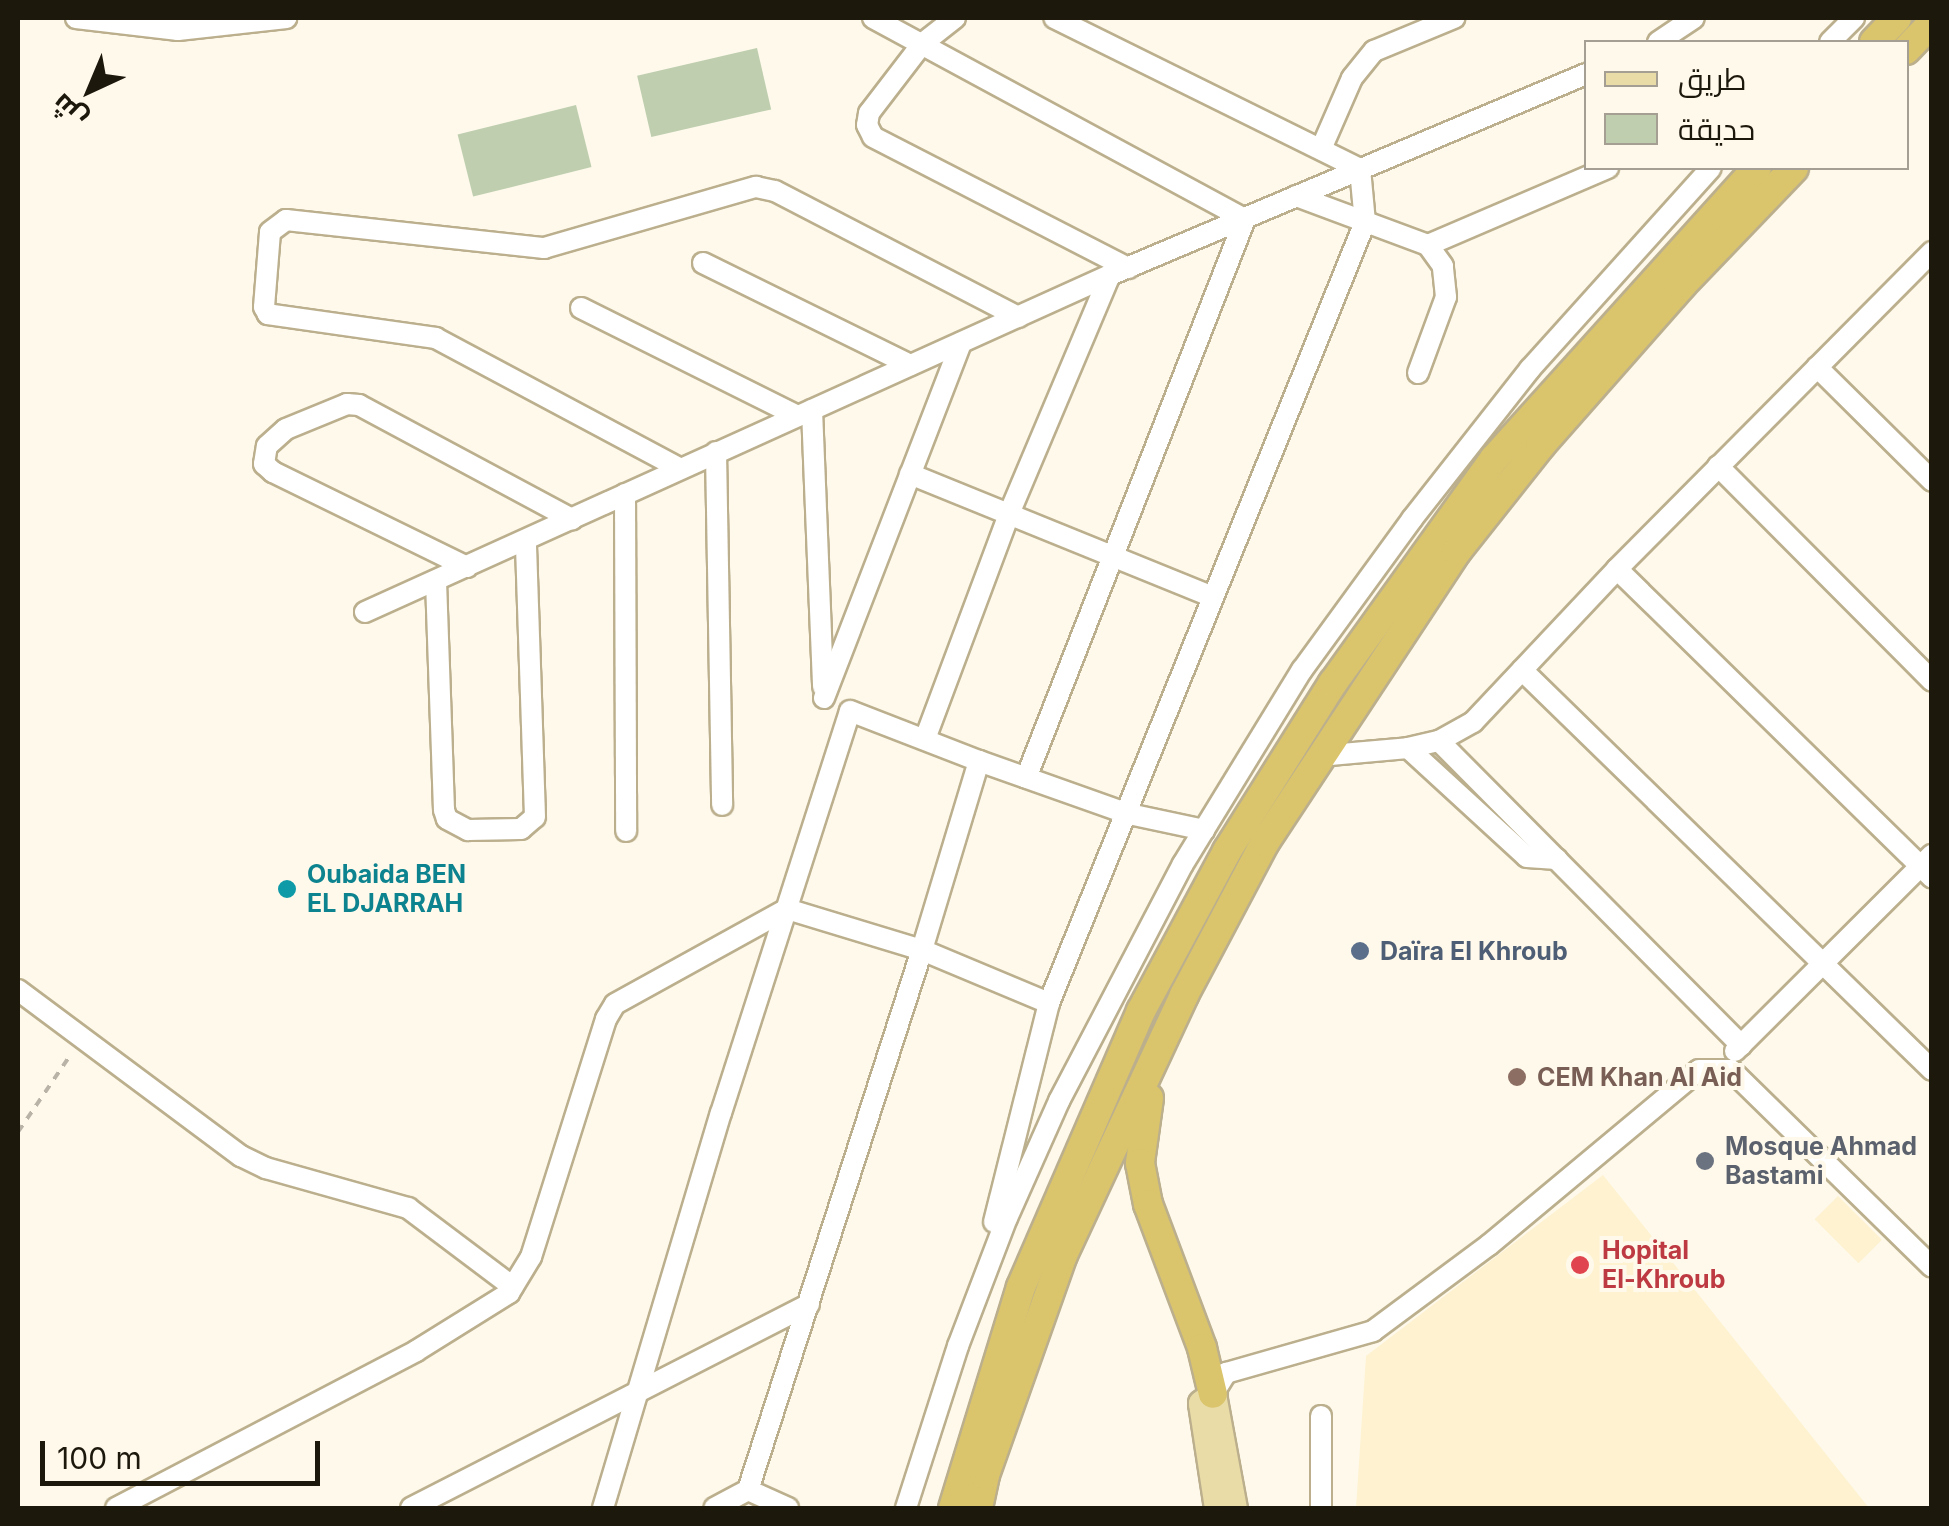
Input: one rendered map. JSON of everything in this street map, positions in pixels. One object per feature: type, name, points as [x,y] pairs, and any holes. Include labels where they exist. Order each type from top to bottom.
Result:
[{"type":"highway","points":[[1876,40],[1897,18]]},
{"type":"highway","points":[[1909,47],[1932,22]]},
{"type":"highway","points":[[953,1508],[1020,1287],[1141,1011],[1227,851],[1333,683],[1494,460],[1756,170]]},
{"type":"highway","points":[[978,1508],[990,1458],[1063,1255],[1164,1038],[1264,842],[1457,550],[1541,444],[1681,286],[1792,170]]},
{"type":"highway","points":[[1164,1038],[1142,1129],[1140,1164],[1160,1241],[1219,1383]]},
{"type":"main road","points":[[1216,1508],[1201,1403],[1219,1383]]},
{"type":"main road","points":[[1219,1383],[1234,1508]]},
{"type":"street","points":[[76,18],[178,30],[286,18]]},
{"type":"street","points":[[873,18],[1245,218]]},
{"type":"street","points":[[954,18],[922,44],[869,113],[867,124],[873,137],[1119,272]]},
{"type":"street","points":[[1054,18],[1360,169]]},
{"type":"street","points":[[1321,149],[1352,78],[1374,51],[1454,18]]},
{"type":"street","points":[[1832,40],[1854,18]]},
{"type":"street","points":[[1661,40],[1689,20]]},
{"type":"street","points":[[365,612],[1119,272],[1584,75]]},
{"type":"street","points":[[906,1508],[982,1279],[1049,1003],[1129,814],[1366,222],[1360,169]]},
{"type":"street","points":[[1428,245],[1603,170]]},
{"type":"street","points":[[982,1279],[1059,1101],[1204,830],[1302,670],[1412,519],[1530,369],[1705,170]]},
{"type":"street","points":[[679,468],[436,338],[268,314],[264,307],[270,232],[286,220],[544,248],[756,187],[775,191],[1018,317]]},
{"type":"street","points":[[1296,196],[1428,245],[1443,266],[1446,297],[1418,373]]},
{"type":"street","points":[[1026,778],[1245,218]]},
{"type":"street","points":[[1319,756],[1408,748],[1439,741],[1473,722],[1616,569],[1932,252]]},
{"type":"street","points":[[703,263],[910,365]]},
{"type":"street","points":[[925,739],[1008,514],[1119,272]]},
{"type":"street","points":[[581,308],[805,413]]},
{"type":"street","points":[[824,698],[961,342]]},
{"type":"street","points":[[1817,367],[1927,468]]},
{"type":"street","points":[[467,567],[273,472],[264,464],[267,446],[286,429],[347,404],[359,405],[572,519]]},
{"type":"street","points":[[805,413],[824,698]]},
{"type":"street","points":[[716,452],[722,805]]},
{"type":"street","points":[[1718,466],[1932,680]]},
{"type":"street","points":[[910,474],[1213,597]]},
{"type":"street","points":[[625,494],[626,831]]},
{"type":"street","points":[[436,581],[444,810],[447,818],[468,830],[521,829],[535,817],[526,541]]},
{"type":"street","points":[[1616,569],[1928,866],[1718,1067]]},
{"type":"street","points":[[1522,670],[1932,1070]]},
{"type":"street","points":[[824,698],[978,760],[1129,814],[1204,830]]},
{"type":"street","points":[[603,1508],[850,711]]},
{"type":"street","points":[[1439,741],[1741,1044]]},
{"type":"street","points":[[1408,748],[1527,857],[1557,860]]},
{"type":"street","points":[[714,1508],[748,1490],[922,950],[978,760]]},
{"type":"street","points":[[116,1508],[416,1352],[490,1308],[513,1287],[531,1257],[606,1018],[615,1004],[787,908],[922,950],[1049,1003]]},
{"type":"street","points":[[18,990],[241,1156],[266,1168],[408,1208],[513,1287]]},
{"type":"street","points":[[1219,1383],[1374,1331],[1489,1245],[1699,1070],[1731,1070],[1932,1267]]},
{"type":"street","points":[[411,1508],[810,1304]]},
{"type":"street","points":[[1321,1416],[1322,1508]]},
{"type":"street","points":[[748,1490],[788,1508]]},
{"type":"path","points":[[18,1132],[82,1038]]},
{"type":"shaded area","name":"Hopital El-Khroub","points":[[1603,1175],[1869,1508],[1356,1508],[1366,1356]]},
{"type":"shaded area","points":[[1838,1196],[1882,1240],[1859,1263],[1815,1219]]},
{"type":"green space","points":[[757,48],[771,109],[651,137],[637,76]]},
{"type":"green space","points":[[576,105],[591,167],[473,197],[458,135]]},
{"type":"place","name":"Oubaida BEN EL DJARRAH","points":[[287,889]]},
{"type":"place","name":"Daïra El Khroub","points":[[1360,951]]},
{"type":"place","name":"CEM Khan Al Aid","points":[[1517,1077]]},
{"type":"place","name":"Mosque Ahmad Bastami","points":[[1705,1161]]},
{"type":"place","name":"Hopital El-Khroub","points":[[1580,1265]]}]
